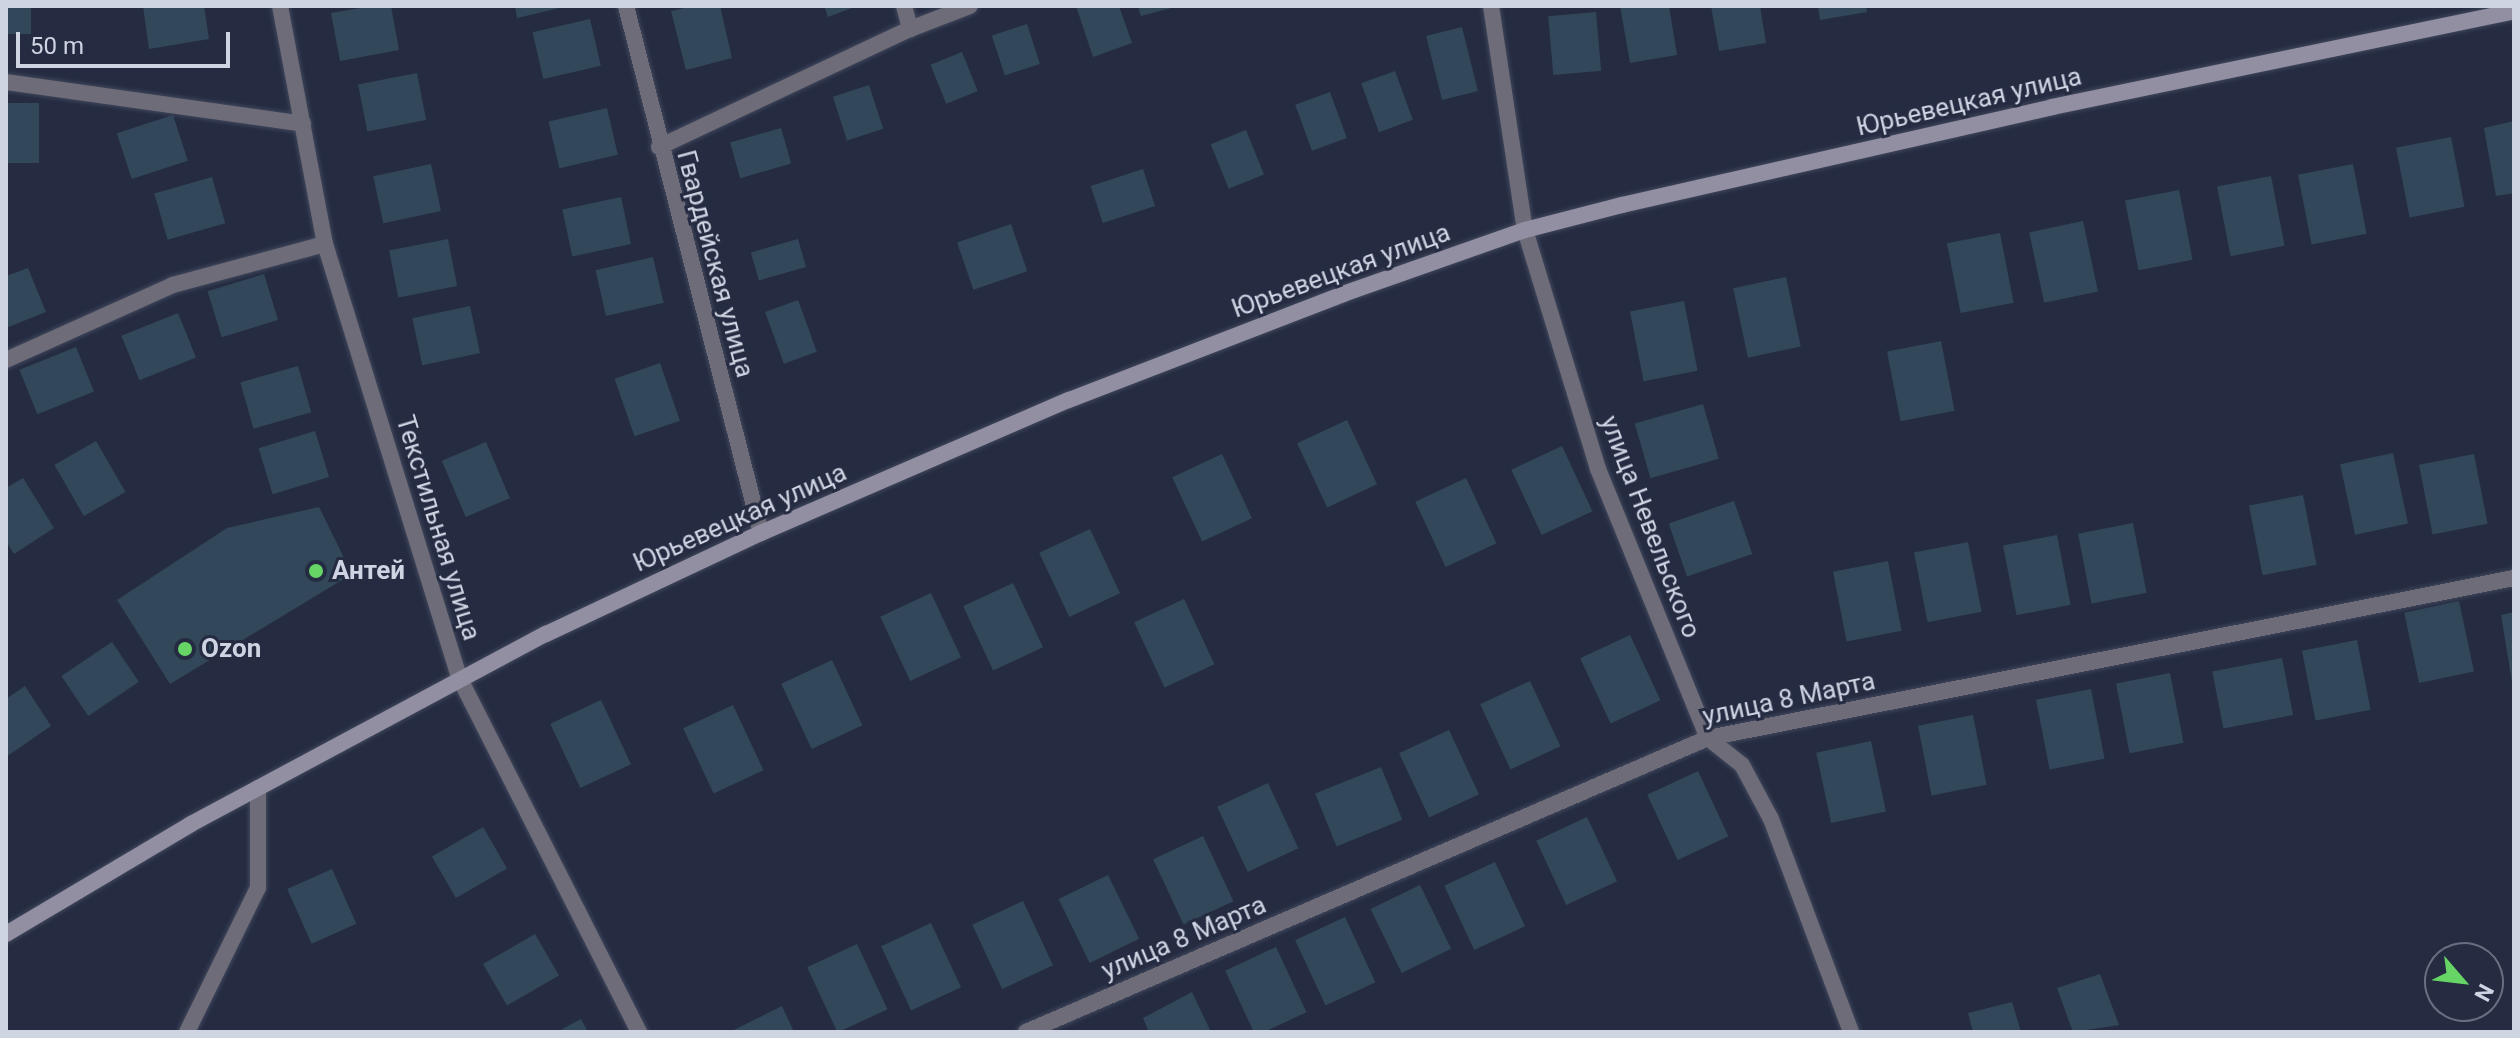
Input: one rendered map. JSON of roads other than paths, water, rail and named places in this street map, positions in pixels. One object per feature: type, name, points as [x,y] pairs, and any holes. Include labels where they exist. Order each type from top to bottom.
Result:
[{"type":"main road","name":"Юрьевецкая улица","points":[[6,934],[258,788],[460,679],[761,533],[1069,400],[1525,230],[2036,110],[2514,11]]},
{"type":"street","name":"Текстильная улица","points":[[280,6],[325,244],[460,679],[639,1032]]},
{"type":"street","name":"Гвардейская улица","points":[[626,6],[659,147],[761,533]]},
{"type":"street","points":[[904,6],[910,29]]},
{"type":"street","points":[[659,147],[910,29],[970,6]]},
{"type":"street","name":"улица Невельского","points":[[1491,6],[1525,230],[1598,469],[1708,738],[1742,765],[1771,819],[1851,1032]]},
{"type":"street","points":[[6,82],[303,124]]},
{"type":"street","points":[[6,360],[173,285],[325,244]]},
{"type":"street","name":"улица 8 Марта","points":[[1026,1032],[1708,738],[2514,578]]},
{"type":"street","points":[[187,1032],[258,888],[258,788]]},
{"type":"place","name":"Антей","points":[[316,571]]},
{"type":"place","name":"Ozon","points":[[185,649]]}]
